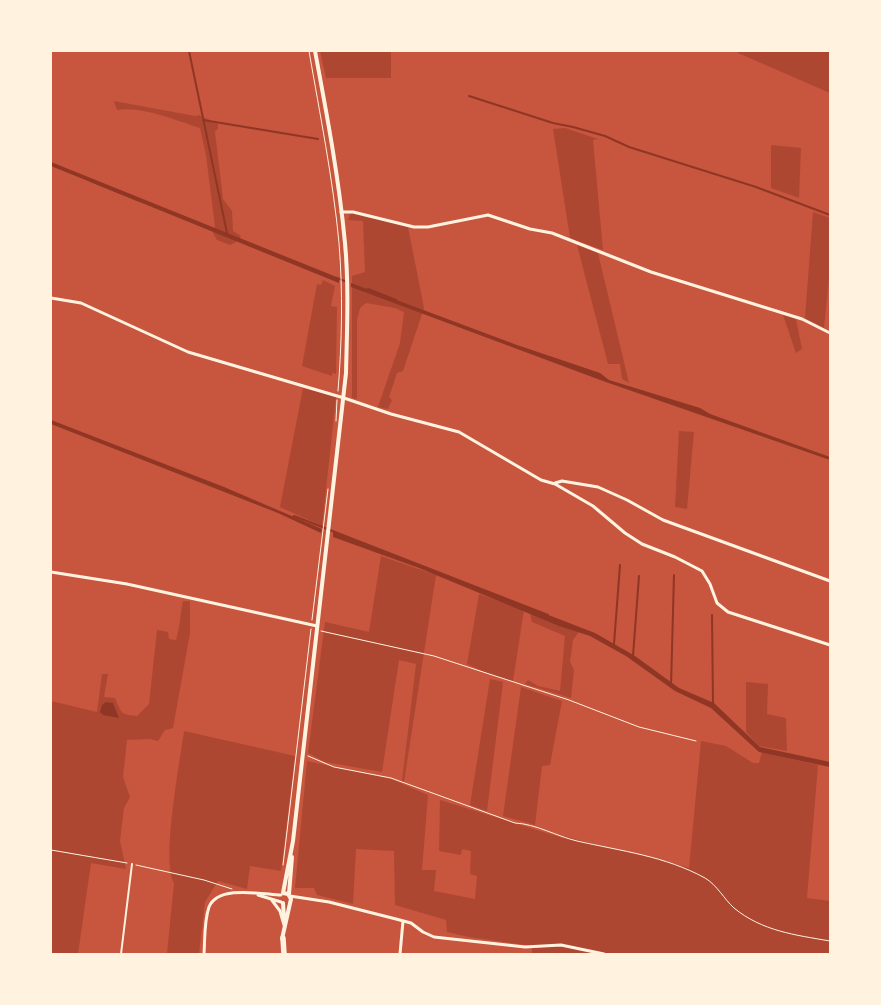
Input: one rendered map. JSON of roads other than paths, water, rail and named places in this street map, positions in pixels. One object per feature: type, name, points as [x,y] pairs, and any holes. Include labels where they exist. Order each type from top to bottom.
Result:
[{"type":"highway","points":[[282,954],[283,938]]},
{"type":"street","points":[[284,925],[290,902],[293,841],[344,398],[347,277],[342,212],[315,51]]},
{"type":"street","points":[[342,212],[353,212],[414,227],[428,227],[488,215],[530,230],[552,233],[651,272],[802,319],[830,333]]},
{"type":"street","points":[[51,298],[82,303],[188,352],[338,396],[391,414],[459,432],[541,480],[555,484],[593,506],[625,533],[642,544],[675,557],[702,571],[710,584],[716,603],[728,612],[830,645]]},
{"type":"street","points":[[555,484],[562,481],[598,487],[662,520],[830,580]]},
{"type":"street","points":[[51,572],[127,584],[312,625],[318,628]]},
{"type":"street","points":[[283,938],[282,894],[293,841]]},
{"type":"street","points":[[204,954],[209,906],[218,896],[239,893],[258,895],[282,894],[329,902],[403,921],[422,932],[443,938],[525,947],[556,945],[604,954]]},
{"type":"street","points":[[258,895],[282,902],[290,902]]},
{"type":"street","points":[[271,899],[280,911],[284,925]]},
{"type":"street","points":[[400,954],[403,921]]},
{"type":"lane","points":[[121,954],[132,864]]},
{"type":"waterway","points":[[189,51],[227,233]]},
{"type":"waterway","points":[[469,96],[553,123],[605,136],[629,147],[756,187],[830,215]]},
{"type":"waterway","points":[[203,120],[318,139]]},
{"type":"waterway","points":[[91,181],[140,201]]},
{"type":"waterway","points":[[337,278],[347,282]]},
{"type":"waterway","points":[[368,289],[396,300]]},
{"type":"waterway","points":[[294,516],[548,615]]},
{"type":"waterway","points":[[614,644],[620,565]]},
{"type":"waterway","points":[[671,686],[674,575]]},
{"type":"waterway","points":[[633,656],[639,576]]},
{"type":"waterway","points":[[712,615],[713,705]]}]
